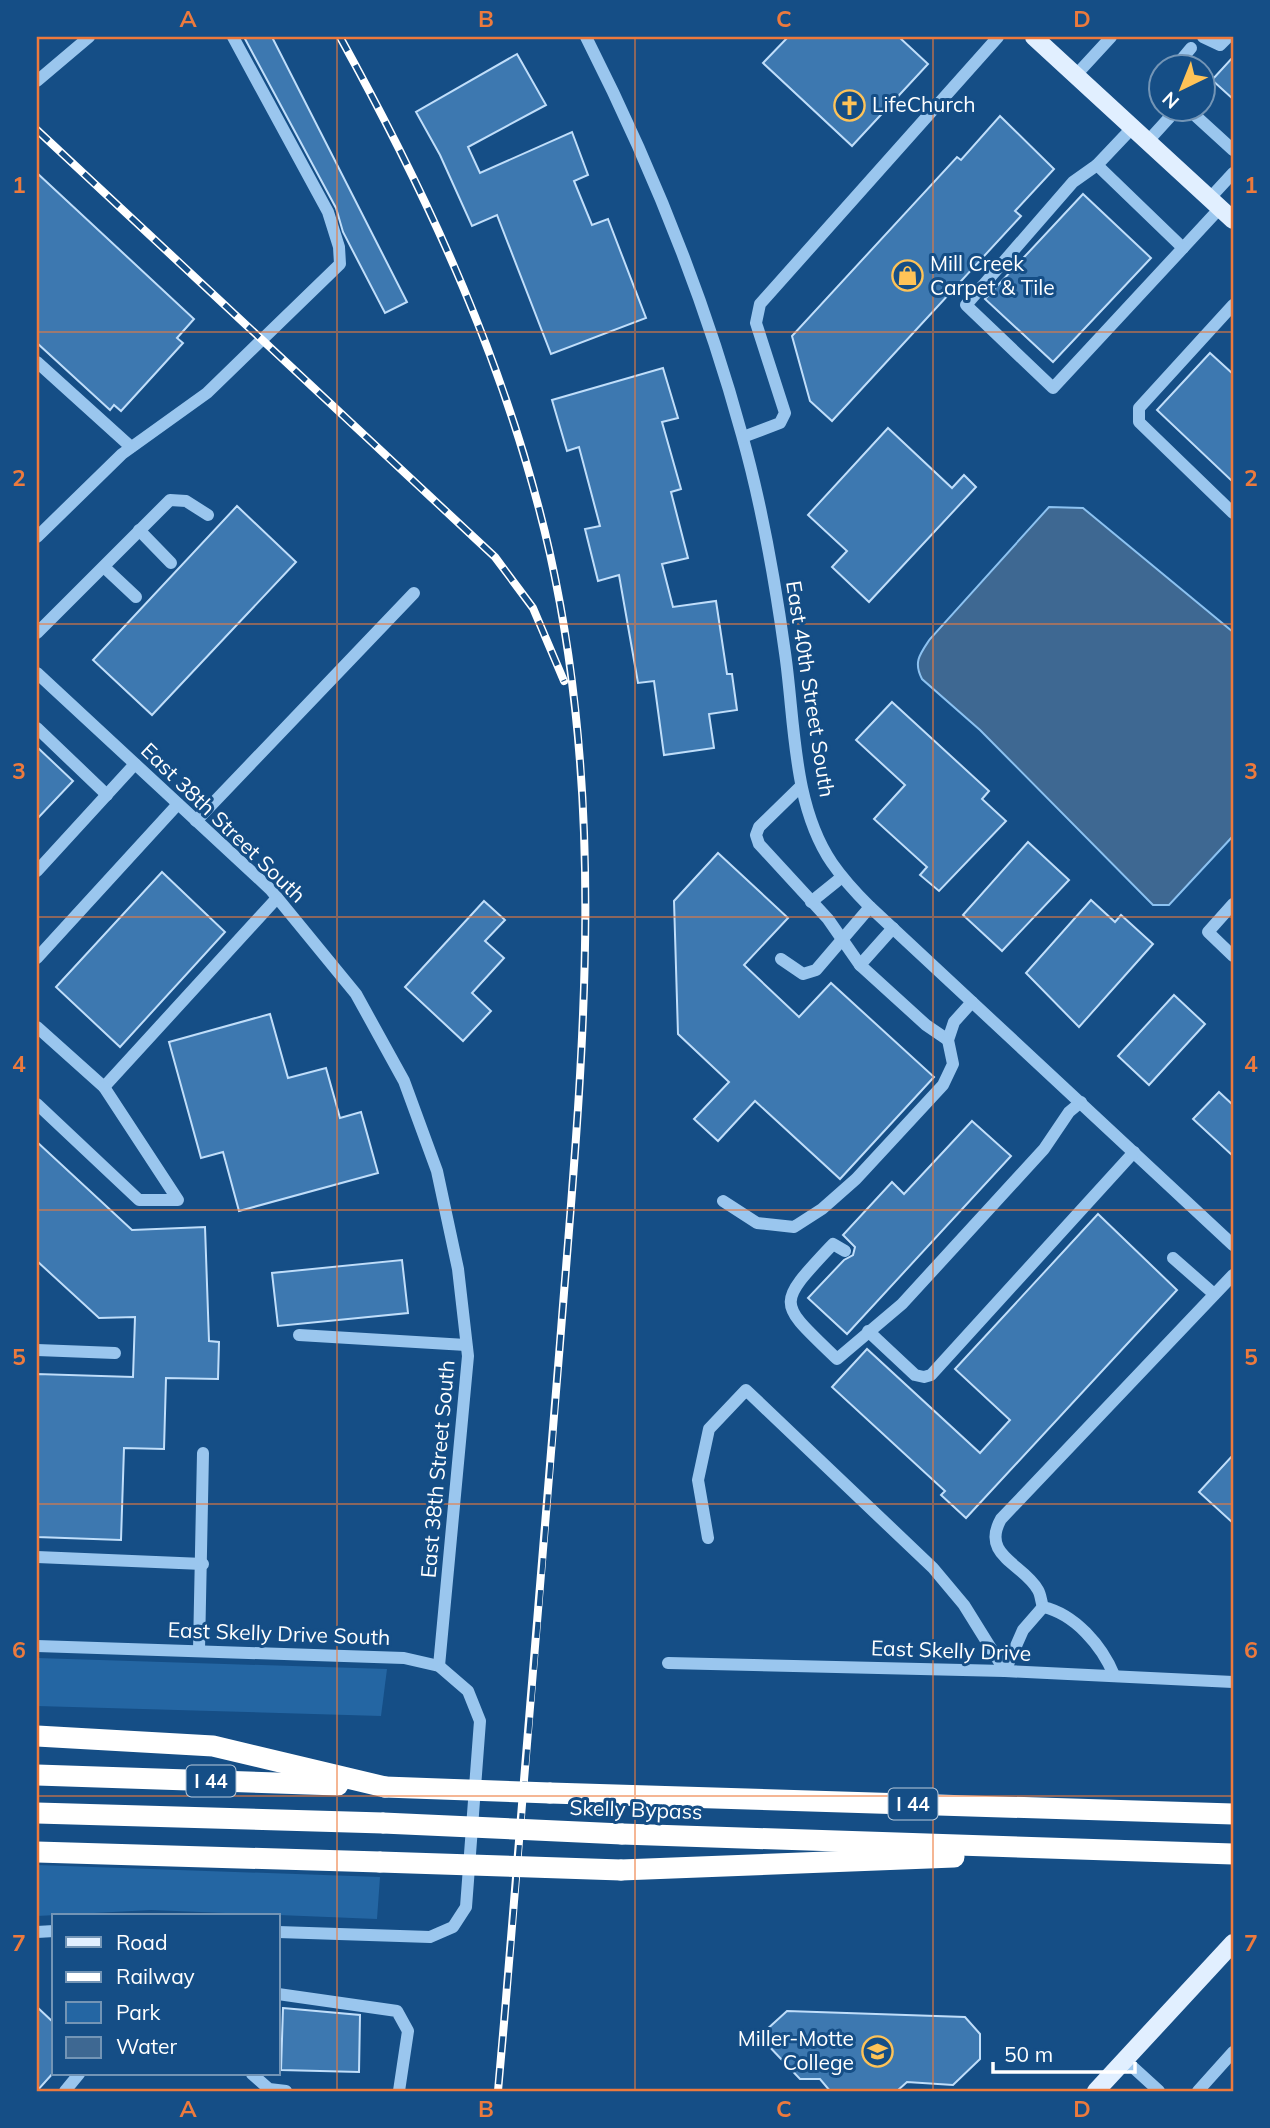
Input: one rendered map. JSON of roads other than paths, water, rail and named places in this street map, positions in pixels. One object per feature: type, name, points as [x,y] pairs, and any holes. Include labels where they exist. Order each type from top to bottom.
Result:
[{"type":"highway","points":[[37,1737],[213,1746],[385,1787]]},
{"type":"highway","name":"Skelly Bypass","points":[[37,1775],[1233,1814]]},
{"type":"highway","name":"Skelly Bypass","points":[[37,1813],[1233,1854]]},
{"type":"highway","points":[[37,1852],[621,1870],[1138,1850]]},
{"type":"main road","points":[[1035,37],[1221,209]]},
{"type":"main road","points":[[1096,2091],[1233,1942]]},
{"type":"street","points":[[37,81],[89,37]]},
{"type":"street","points":[[37,537],[131,447],[207,393],[340,264],[339,247],[328,212],[233,37]]},
{"type":"street","name":"East 40th Street South","points":[[586,37],[635,134],[689,267],[743,437],[774,581],[801,786],[830,861],[870,907],[1233,1245]]},
{"type":"street","points":[[743,437],[780,423],[785,413],[756,323],[760,304],[998,37]]},
{"type":"street","points":[[1076,75],[1111,37]]},
{"type":"street","points":[[1203,37],[1220,45],[1228,37]]},
{"type":"street","points":[[1188,52],[1191,48]]},
{"type":"street","points":[[1148,141],[1165,122]]},
{"type":"street","points":[[1202,122],[1233,150]]},
{"type":"street","points":[[1133,127],[1097,165],[1073,182],[966,305],[1054,388],[1221,209],[1233,173]]},
{"type":"street","points":[[1097,165],[1183,248]]},
{"type":"street","points":[[1233,305],[1229,320],[1139,408],[1139,422],[1233,513]]},
{"type":"street","points":[[37,362],[131,447]]},
{"type":"street","points":[[37,633],[170,500],[186,501],[208,515]]},
{"type":"street","points":[[139,530],[171,563]]},
{"type":"street","points":[[104,567],[136,597]]},
{"type":"street","points":[[196,821],[414,593]]},
{"type":"street","name":"East 38th Street South","points":[[37,673],[277,898],[356,993],[404,1081],[437,1171],[458,1269],[467,1345],[439,1666]]},
{"type":"street","points":[[37,728],[107,794]]},
{"type":"street","points":[[37,871],[135,764]]},
{"type":"street","points":[[801,786],[763,822],[756,835],[759,844],[828,919],[860,965],[926,1025],[948,1040]]},
{"type":"street","points":[[37,958],[178,804]]},
{"type":"street","points":[[811,902],[842,877]]},
{"type":"street","points":[[104,1087],[277,898]]},
{"type":"street","points":[[1233,904],[1208,932],[1233,956]]},
{"type":"street","points":[[781,959],[803,974],[816,970],[870,907]]},
{"type":"street","points":[[860,965],[893,928]]},
{"type":"street","points":[[723,1201],[757,1223],[794,1227],[822,1209],[856,1179],[943,1086],[953,1064],[948,1040],[954,1022],[972,1002]]},
{"type":"street","points":[[37,1027],[104,1087],[178,1200],[139,1200],[37,1104]]},
{"type":"street","points":[[845,1251],[833,1244],[794,1285],[789,1301],[794,1317],[837,1359],[902,1304],[1044,1149],[1069,1112],[1081,1102]]},
{"type":"street","points":[[868,1331],[915,1375],[931,1375],[1134,1152]]},
{"type":"street","points":[[1172,1258],[1214,1294]]},
{"type":"street","points":[[1114,1675],[1105,1654],[1094,1640],[1062,1616],[1043,1607],[1038,1590],[995,1543],[994,1532],[997,1525],[1233,1275]]},
{"type":"street","points":[[299,1335],[467,1345]]},
{"type":"street","points":[[37,1350],[115,1353]]},
{"type":"street","points":[[708,1538],[698,1480],[709,1429],[746,1390],[933,1568],[964,1605],[1005,1671]]},
{"type":"street","points":[[200,1650],[203,1453]]},
{"type":"street","points":[[37,1557],[203,1564]]},
{"type":"street","points":[[1005,1671],[1023,1630],[1043,1607]]},
{"type":"street","name":"East Skelly Drive South","points":[[37,1646],[369,1655],[439,1666]]},
{"type":"street","name":"East Skelly Drive","points":[[668,1663],[1005,1671],[1233,1682]]},
{"type":"street","points":[[280,1932],[430,1937],[453,1927],[466,1907],[480,1721],[468,1691],[439,1666]]},
{"type":"street","points":[[280,1994],[397,2011],[408,2031],[399,2091]]},
{"type":"street","points":[[1198,2091],[1233,2052]]},
{"type":"street","points":[[1125,2060],[1159,2091]]},
{"type":"street","points":[[65,2091],[77,2076]]},
{"type":"street","points":[[254,2076],[269,2089],[286,2091]]},
{"type":"water","points":[[1049,507],[1083,508],[1233,632],[1233,836],[1169,905],[1153,905],[980,730],[922,679],[919,673],[919,658],[930,639]]},
{"type":"railway","points":[[340,37],[435,224],[463,288],[513,419],[550,554],[568,653],[579,752],[585,850],[582,1046],[498,2091]]},
{"type":"railway","points":[[37,130],[495,557],[533,608],[564,681]]},
{"type":"place","name":"LifeChurch","points":[[849,105]]},
{"type":"place","name":"Mill Creek Carpet & Tile","points":[[907,276]]},
{"type":"place","name":"Miller-Motte College","points":[[877,2051]]}]
